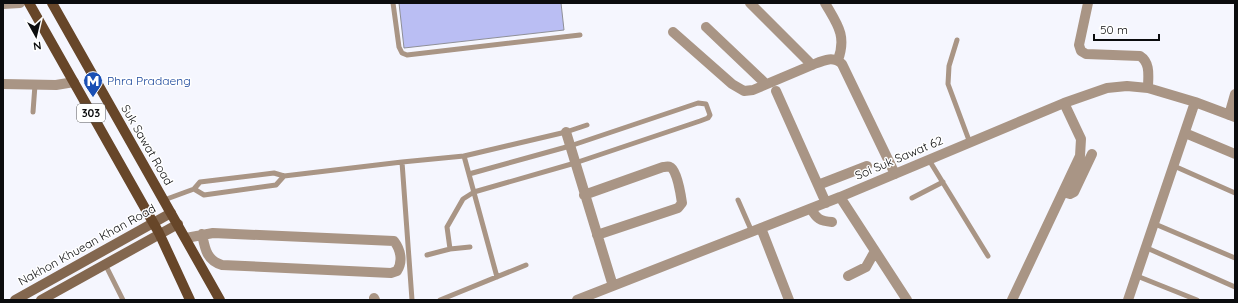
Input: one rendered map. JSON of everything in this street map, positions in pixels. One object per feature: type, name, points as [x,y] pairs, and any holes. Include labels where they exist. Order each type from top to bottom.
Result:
[{"type":"main road","name":"303","points":[[29,3],[159,233],[190,300]]},
{"type":"main road","name":"Suk Sawat Road","points":[[52,3],[220,300]]},
{"type":"main road","name":"Nakhon Khuean Khan Road","points":[[15,300],[171,213]]},
{"type":"main road","name":"Nakhon Khuean Khan Road","points":[[41,300],[159,233],[178,224]]},
{"type":"street","points":[[3,4],[20,3]]},
{"type":"street","points":[[750,3],[812,65]]},
{"type":"street","points":[[825,3],[838,27],[841,38],[843,47],[838,60]]},
{"type":"street","points":[[1088,3],[1079,45],[1081,51],[1086,54],[1140,56],[1145,60],[1148,68],[1148,88]]},
{"type":"street","points":[[706,27],[766,84]]},
{"type":"street","points":[[673,32],[744,91],[833,58],[838,60],[842,64],[895,174]]},
{"type":"street","points":[[3,84],[56,85],[74,82]]},
{"type":"street","name":"Soi Suk Sawat 62","points":[[581,299],[826,203],[1064,103],[1107,88],[1127,86],[1148,88],[1195,102],[1232,116]]},
{"type":"street","points":[[776,91],[826,203]]},
{"type":"street","points":[[1232,116],[1235,94]]},
{"type":"street","points":[[1128,300],[1147,248],[1195,102]]},
{"type":"street","points":[[1012,300],[1080,156],[1082,148],[1081,139],[1064,103]]},
{"type":"street","points":[[566,132],[613,286]]},
{"type":"street","points":[[1185,133],[1235,154]]},
{"type":"street","points":[[1063,192],[1070,194],[1074,192],[1092,154]]},
{"type":"street","points":[[818,185],[867,166]]},
{"type":"street","points":[[584,194],[663,167],[670,167],[674,170],[682,203],[678,208],[597,235]]},
{"type":"street","points":[[840,197],[907,300]]},
{"type":"street","points":[[811,209],[821,221],[832,222]]},
{"type":"street","points":[[756,230],[789,300]]},
{"type":"street","points":[[186,238],[202,234],[394,241],[400,252],[400,266],[398,271],[391,273],[222,265],[211,261],[207,253],[202,234]]},
{"type":"street","points":[[848,276],[866,267],[875,251]]},
{"type":"lane","points":[[393,3],[400,47],[402,53],[407,55],[580,35]]},
{"type":"lane","points":[[957,40],[949,66],[948,84],[970,143]]},
{"type":"lane","points":[[34,112],[35,85]]},
{"type":"lane","points":[[450,249],[447,227],[463,199],[474,192],[575,163],[705,119],[710,115],[709,110],[706,104],[698,103],[570,146],[469,174]]},
{"type":"lane","points":[[164,200],[194,189],[200,182],[274,173],[284,176],[464,156],[566,132],[588,125]]},
{"type":"lane","points":[[464,156],[497,277]]},
{"type":"lane","points":[[929,160],[988,256]]},
{"type":"lane","points":[[402,162],[412,300]]},
{"type":"lane","points":[[1174,166],[1235,193]]},
{"type":"lane","points":[[194,189],[204,195],[276,185],[284,176]]},
{"type":"lane","points":[[912,198],[943,182]]},
{"type":"lane","points":[[738,200],[756,230]]},
{"type":"lane","points":[[1155,224],[1235,258]]},
{"type":"lane","points":[[427,254],[450,249],[470,247]]},
{"type":"lane","points":[[1147,248],[1235,287]]},
{"type":"lane","points":[[105,264],[123,300]]},
{"type":"lane","points":[[440,300],[526,265]]},
{"type":"lane","points":[[1137,276],[1197,300]]},
{"type":"building","points":[[399,3],[561,3],[564,30],[404,48]]},
{"type":"place","name":"Phra Pradaeng","points":[[93,98]]}]
